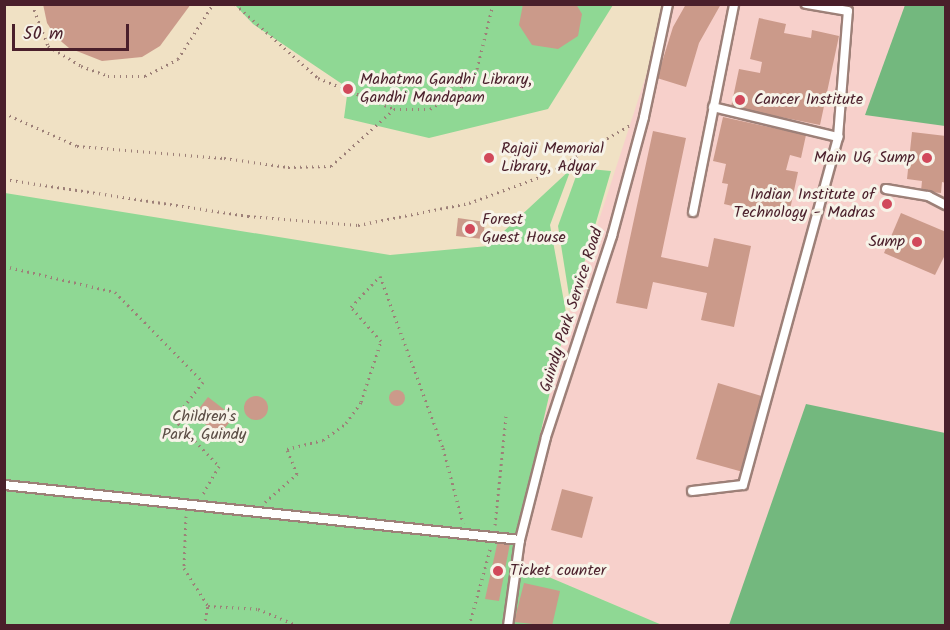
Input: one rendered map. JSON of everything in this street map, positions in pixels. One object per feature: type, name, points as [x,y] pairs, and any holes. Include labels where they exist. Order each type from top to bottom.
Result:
[{"type":"lane","name":"Guindy Park Service Road","points":[[507,626],[520,540],[546,437],[580,343],[644,117],[668,4]]},
{"type":"lane","points":[[693,212],[734,4]]},
{"type":"lane","points":[[692,491],[743,485],[837,137],[848,11],[806,4]]},
{"type":"lane","points":[[713,107],[837,137]]},
{"type":"lane","points":[[886,189],[928,196],[945,205]]},
{"type":"lane","points":[[4,485],[520,540]]},
{"type":"path","points":[[32,4],[48,46],[81,66],[108,76],[145,76],[178,59],[213,4]]},
{"type":"path","points":[[234,4],[318,78],[394,109],[430,109],[457,92],[477,69],[493,4]]},
{"type":"path","points":[[4,113],[77,146],[288,167],[330,166],[394,109]]},
{"type":"path","points":[[4,179],[249,216],[358,225],[469,202],[545,175],[644,117]]},
{"type":"path","points":[[4,266],[116,292],[203,382],[174,420],[219,466],[197,506]]},
{"type":"path","points":[[256,512],[297,474],[287,449],[323,440],[346,423],[361,402],[381,341],[351,306],[380,276],[442,448],[466,535]]},
{"type":"path","points":[[469,626],[494,538],[506,416]]},
{"type":"path","points":[[187,504],[184,568],[208,606],[204,626]]},
{"type":"path","points":[[208,606],[258,609],[299,626]]},
{"type":"shaded area","points":[[669,5],[945,5],[945,625],[662,625],[511,561],[567,318]]},
{"type":"green space","points":[[235,5],[613,5],[548,109],[429,138],[344,118],[348,88],[253,24]]},
{"type":"green space","points":[[905,5],[945,5],[945,126],[865,115]]},
{"type":"green space","points":[[579,168],[611,171],[571,308],[558,226]]},
{"type":"green space","name":"Children's Park, Guindy","points":[[571,169],[550,225],[567,318],[511,561],[662,625],[5,625],[5,193],[390,255],[488,246]]},
{"type":"green space","points":[[806,404],[945,433],[945,625],[729,625]]},
{"type":"building","points":[[43,4],[191,4],[160,46],[142,57],[102,61],[69,48],[56,37],[47,23]]},
{"type":"building","points":[[523,4],[576,4],[582,14],[578,36],[558,49],[532,45],[519,25]]},
{"type":"building","points":[[686,4],[721,4],[699,43],[686,87],[657,78],[673,27]]},
{"type":"building","points":[[759,18],[786,24],[784,33],[811,38],[812,30],[839,36],[820,125],[731,107],[739,69],[760,73],[762,62],[750,59]]},
{"type":"building","points":[[723,117],[806,135],[801,158],[790,155],[786,170],[798,172],[788,219],[724,204],[728,184],[722,183],[726,164],[713,161]]},
{"type":"building","points":[[653,131],[686,138],[661,257],[708,267],[714,238],[751,246],[734,327],[701,320],[707,293],[653,282],[647,309],[616,303]]},
{"type":"building","name":"Main UG Sump","points":[[912,132],[946,136],[946,183],[942,182],[941,193],[921,191],[922,181],[907,179]]},
{"type":"building","name":"Sump","points":[[901,213],[946,232],[946,253],[935,275],[884,253]]},
{"type":"building","name":"Forest Guest House","points":[[458,218],[485,222],[483,239],[456,236]]},
{"type":"building","points":[[718,383],[765,397],[743,472],[696,459]]},
{"type":"building","points":[[397,390],[405,398],[397,406],[389,398]]},
{"type":"building","points":[[256,396],[265,399],[268,408],[265,417],[256,420],[247,417],[244,408],[247,399]]},
{"type":"building","points":[[208,397],[234,417],[219,435],[194,415]]},
{"type":"building","points":[[562,489],[593,497],[582,538],[551,530]]},
{"type":"building","name":"Ticket counter","points":[[498,540],[510,543],[499,601],[485,599]]},
{"type":"building","points":[[524,583],[560,591],[552,626],[514,622]]},
{"type":"place","name":"Mahatma Gandhi Library, Gandhi Mandapam","points":[[348,89]]},
{"type":"place","name":"Cancer Institute","points":[[740,100]]},
{"type":"place","name":"Rajaji Memorial Library, Adyar","points":[[489,158]]},
{"type":"place","name":"Main UG Sump","points":[[927,158]]},
{"type":"place","name":"Indian Institute of Technology - Madras","points":[[887,204]]},
{"type":"place","name":"Forest Guest House","points":[[470,229]]},
{"type":"place","name":"Sump","points":[[917,242]]},
{"type":"place","name":"Ticket counter","points":[[498,571]]}]
